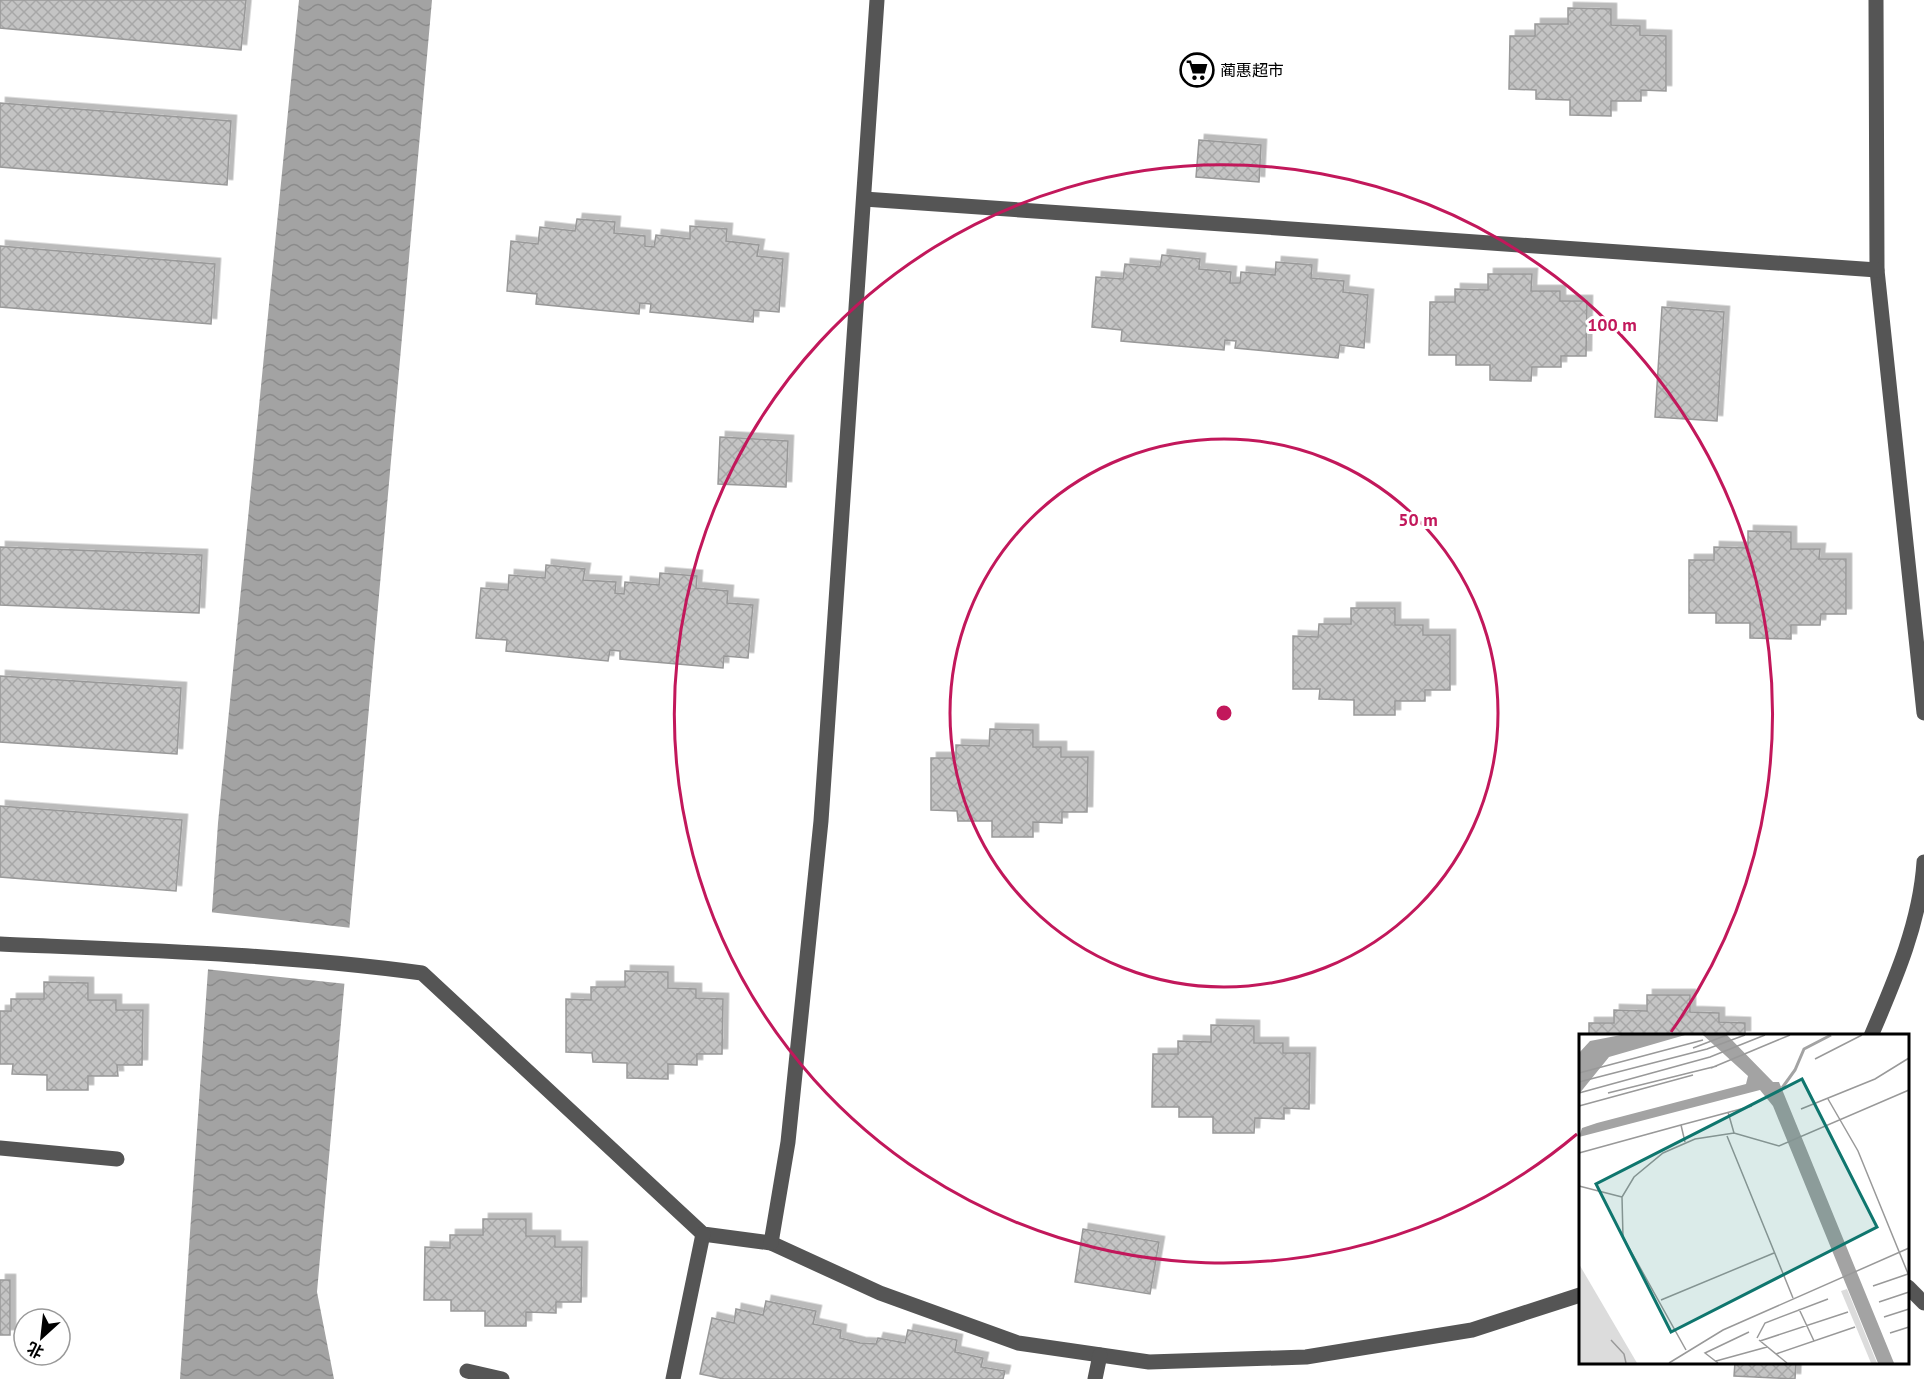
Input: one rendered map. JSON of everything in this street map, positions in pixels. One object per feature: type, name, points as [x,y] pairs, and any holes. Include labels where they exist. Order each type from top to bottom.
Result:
[{"type":"lane","points":[[771,1243],[788,1142],[821,821],[877,0]]},
{"type":"lane","points":[[1876,0],[1877,270],[1924,713]]},
{"type":"lane","points":[[864,199],[1877,270]]},
{"type":"lane","points":[[1871,1034],[1900,967],[1922,889],[1924,862]]},
{"type":"lane","points":[[0,944],[194,953],[422,973],[702,1234],[771,1243],[880,1293],[1018,1343],[1149,1362],[1306,1357],[1472,1330],[1579,1296]]},
{"type":"lane","points":[[0,1148],[117,1159]]},
{"type":"lane","points":[[673,1379],[702,1234]]},
{"type":"lane","points":[[1909,1288],[1924,1303]]},
{"type":"lane","points":[[1095,1379],[1100,1355]]},
{"type":"lane","points":[[467,1371],[502,1379]]},
{"type":"water","points":[[299,0],[432,0],[317,1292],[334,1379],[180,1379],[218,823]]},
{"type":"pier","points":[[209,912],[352,928],[347,984],[205,969]]},
{"type":"building","points":[[0,0],[246,0],[241,50],[0,28]]},
{"type":"building","points":[[1568,8],[1611,9],[1611,25],[1640,26],[1640,35],[1666,36],[1666,91],[1641,90],[1641,101],[1611,101],[1611,116],[1570,115],[1570,100],[1536,99],[1536,90],[1509,89],[1510,36],[1535,36],[1535,24],[1568,24]]},
{"type":"building","points":[[0,103],[231,121],[227,185],[0,167]]},
{"type":"building","points":[[1199,140],[1261,145],[1259,182],[1196,177]]},
{"type":"building","points":[[577,219],[615,222],[614,233],[645,236],[645,246],[654,247],[656,235],[690,239],[690,226],[727,229],[726,241],[759,245],[757,256],[783,259],[779,312],[754,310],[753,322],[650,312],[651,304],[640,303],[639,314],[536,304],[537,294],[507,291],[511,241],[538,244],[540,227],[575,231]]},
{"type":"building","points":[[0,246],[215,264],[211,324],[0,307]]},
{"type":"building","points":[[1162,255],[1200,259],[1199,269],[1231,272],[1230,283],[1240,283],[1241,272],[1275,275],[1276,262],[1312,265],[1311,278],[1344,281],[1343,292],[1368,295],[1364,348],[1340,345],[1338,358],[1235,348],[1236,341],[1225,340],[1224,350],[1121,341],[1122,330],[1092,327],[1096,277],[1123,279],[1125,264],[1160,267]]},
{"type":"building","points":[[1488,274],[1532,274],[1531,291],[1560,291],[1560,301],[1587,301],[1586,356],[1561,356],[1561,367],[1532,367],[1531,381],[1490,380],[1490,365],[1456,365],[1456,355],[1429,355],[1430,302],[1455,302],[1455,289],[1488,290]]},
{"type":"building","points":[[1662,307],[1724,312],[1717,421],[1655,417]]},
{"type":"building","points":[[720,437],[788,441],[786,487],[718,484]]},
{"type":"building","points":[[1748,531],[1791,532],[1791,549],[1820,549],[1819,559],[1846,559],[1846,614],[1821,614],[1820,625],[1791,625],[1791,639],[1750,638],[1750,623],[1716,623],[1716,613],[1689,613],[1689,560],[1714,560],[1714,547],[1748,548]]},
{"type":"building","points":[[0,547],[202,555],[199,613],[0,605]]},
{"type":"building","points":[[546,565],[585,569],[583,580],[616,582],[615,593],[624,594],[625,582],[659,585],[660,573],[697,576],[696,588],[728,591],[727,603],[753,605],[748,658],[724,656],[723,668],[620,659],[620,651],[610,650],[608,661],[506,651],[507,640],[476,638],[481,588],[508,590],[509,575],[545,578]]},
{"type":"building","points":[[1351,608],[1395,608],[1395,625],[1423,625],[1423,635],[1450,635],[1450,690],[1425,690],[1425,701],[1395,701],[1395,715],[1354,715],[1354,700],[1319,699],[1320,689],[1293,689],[1293,636],[1318,637],[1319,624],[1351,624]]},
{"type":"building","points":[[0,676],[181,688],[177,754],[0,742]]},
{"type":"building","points":[[990,729],[1033,730],[1033,747],[1061,747],[1061,757],[1088,757],[1087,812],[1062,812],[1062,823],[1033,822],[1033,837],[992,837],[992,821],[958,821],[957,811],[931,810],[931,758],[956,758],[956,745],[989,746]]},
{"type":"building","points":[[0,806],[182,820],[176,891],[0,877]]},
{"type":"building","points":[[625,971],[668,972],[668,988],[696,989],[696,998],[723,999],[722,1054],[697,1054],[697,1065],[668,1064],[668,1079],[627,1078],[627,1063],[593,1062],[592,1053],[566,1052],[566,999],[591,1000],[591,987],[625,987]]},
{"type":"building","points":[[44,982],[88,983],[88,1000],[116,1000],[116,1010],[143,1010],[142,1065],[117,1065],[118,1076],[88,1076],[88,1090],[47,1090],[47,1075],[12,1074],[13,1064],[0,1064],[0,1011],[11,1011],[11,999],[44,999]]},
{"type":"building","points":[[1647,995],[1690,995],[1690,1012],[1719,1013],[1719,1022],[1745,1023],[1745,1034],[1589,1034],[1589,1023],[1614,1023],[1614,1010],[1647,1011]]},
{"type":"building","points":[[1211,1025],[1254,1026],[1254,1043],[1283,1043],[1283,1053],[1310,1053],[1309,1109],[1284,1108],[1284,1119],[1255,1118],[1254,1133],[1213,1133],[1213,1117],[1179,1117],[1179,1107],[1152,1107],[1153,1054],[1178,1054],[1178,1041],[1211,1042]]},
{"type":"building","points":[[483,1219],[526,1219],[526,1236],[555,1236],[555,1247],[582,1247],[581,1302],[556,1302],[556,1313],[526,1312],[526,1326],[485,1326],[485,1311],[451,1311],[451,1300],[424,1300],[425,1247],[450,1248],[450,1235],[483,1235]]},
{"type":"building","points":[[1083,1229],[1159,1242],[1150,1294],[1075,1282]]},
{"type":"building","points":[[0,1280],[10,1280],[10,1335],[0,1335]]},
{"type":"building","points":[[766,1301],[816,1311],[813,1324],[841,1330],[840,1338],[860,1343],[876,1344],[878,1338],[905,1343],[908,1330],[957,1340],[955,1352],[983,1358],[981,1367],[1005,1371],[1003,1379],[724,1379],[700,1374],[712,1318],[734,1323],[736,1309],[763,1315]]},
{"type":"building","points":[[1735,1364],[1796,1364],[1795,1379],[1734,1376]]},
{"type":"place","name":"蔺惠超市","points":[[1197,70]]}]
